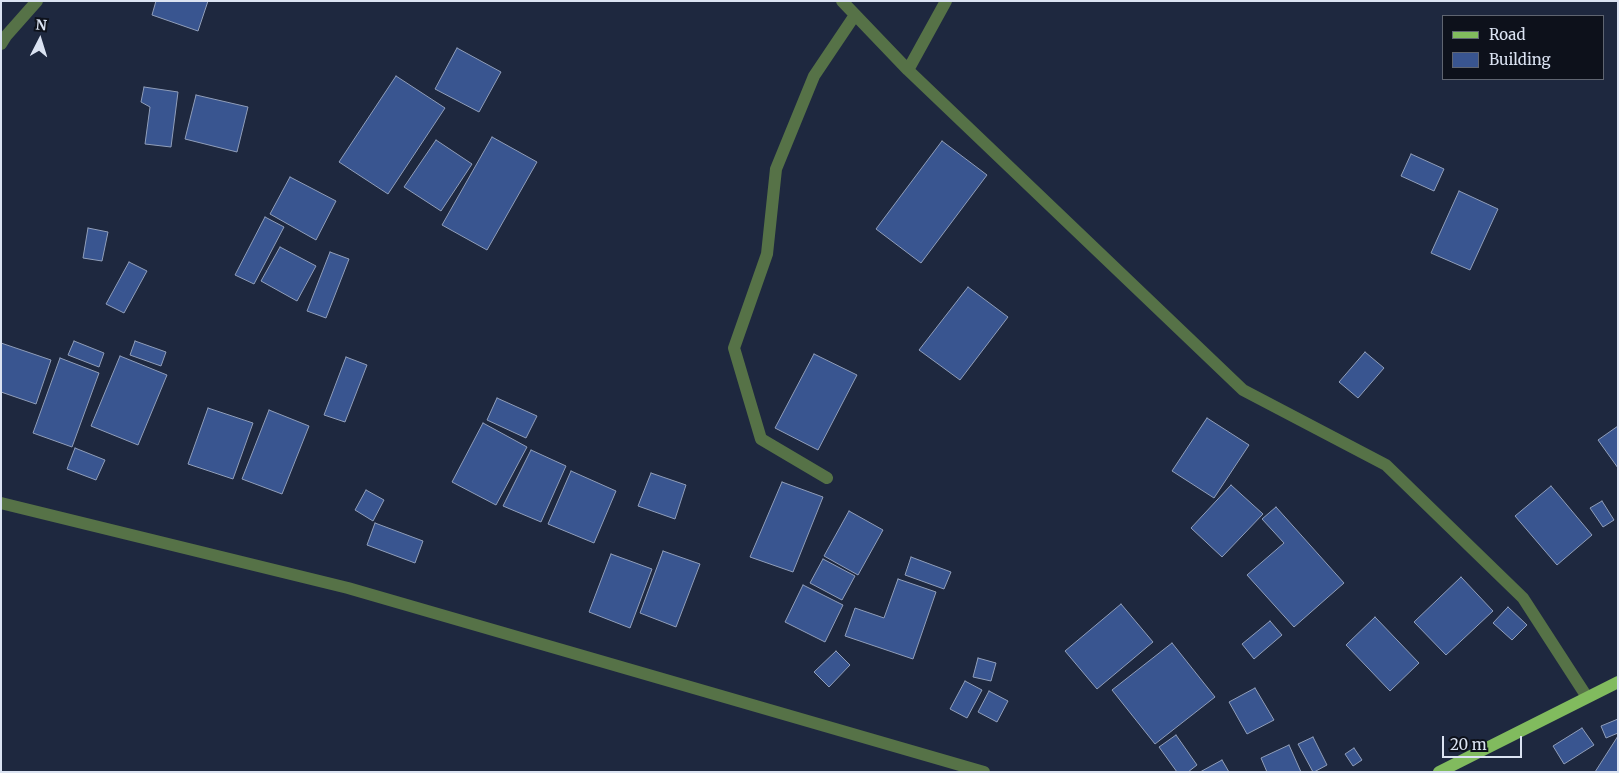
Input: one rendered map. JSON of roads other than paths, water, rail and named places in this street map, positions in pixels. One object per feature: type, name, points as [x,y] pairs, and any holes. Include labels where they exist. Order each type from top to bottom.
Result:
[{"type":"main road","points":[[1439,772],[1618,682]]},
{"type":"street","points":[[1,44],[37,1]]},
{"type":"street","points":[[842,1],[908,70],[1243,390],[1386,465],[1524,598],[1587,697]]},
{"type":"street","points":[[908,70],[946,1]]},
{"type":"street","points":[[827,478],[761,439],[734,348],[767,254],[776,169],[814,76],[855,15]]},
{"type":"street","points":[[1,503],[348,588],[984,772]]}]
